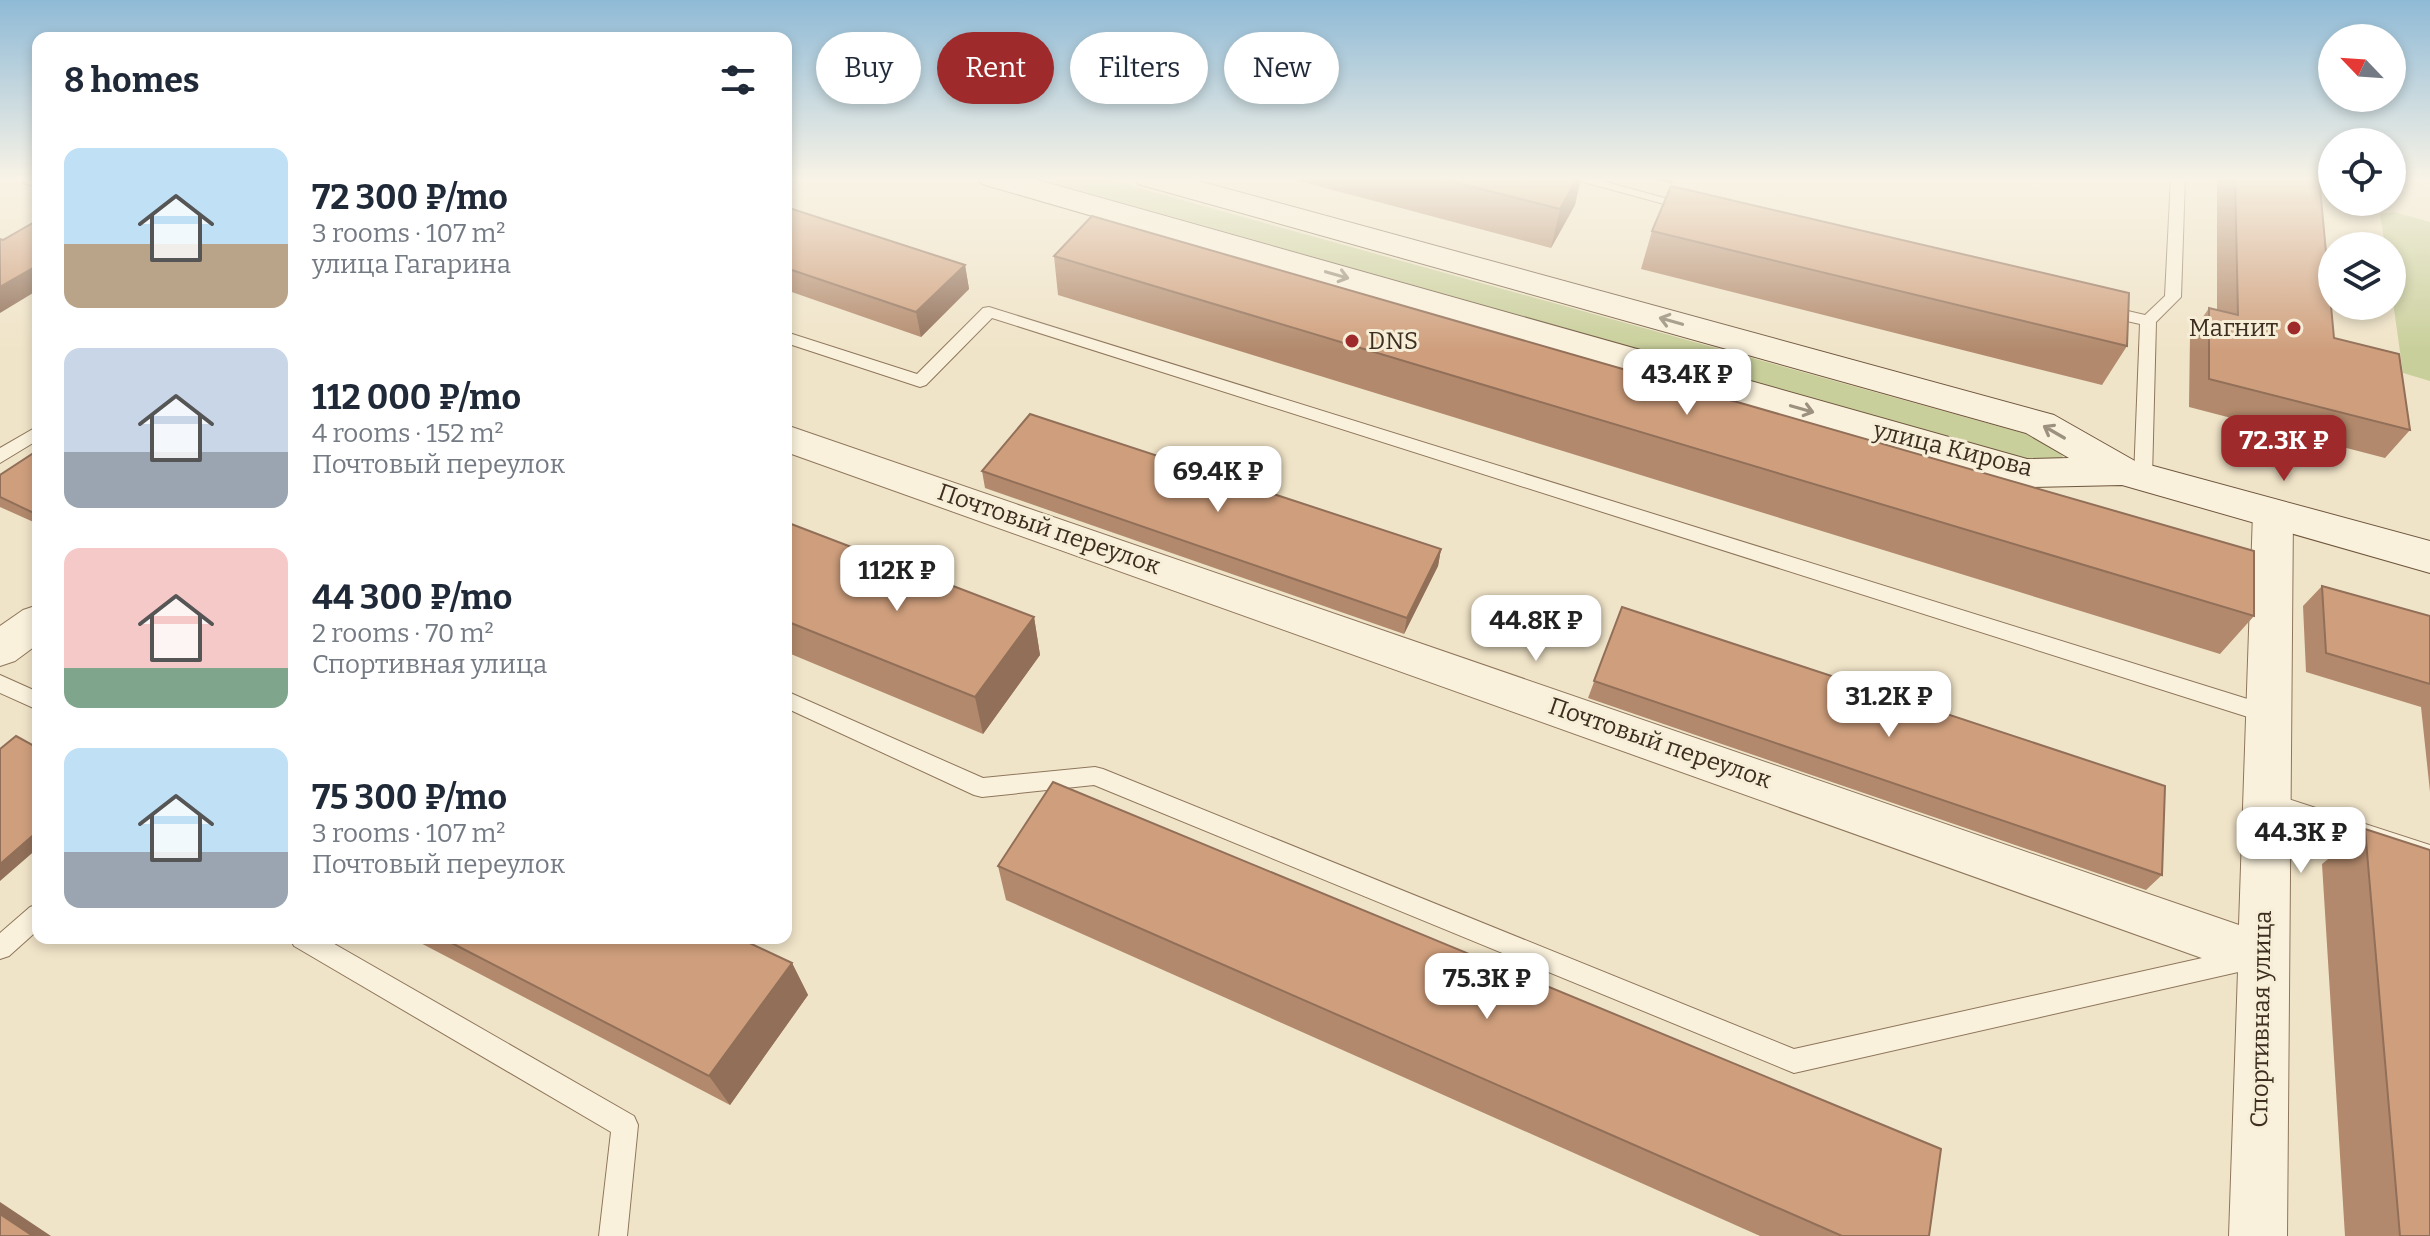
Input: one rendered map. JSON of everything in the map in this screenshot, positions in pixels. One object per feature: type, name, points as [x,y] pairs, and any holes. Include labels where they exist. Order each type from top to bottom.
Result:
[{"type":"main road","name":"улица Кирова","points":[[1194,235],[2027,473],[2132,474]]},
{"type":"main road","name":"улица Кирова","points":[[1357,235],[2040,424],[2132,474]]},
{"type":"main road","points":[[2132,474],[2430,557]]},
{"type":"street","name":"Почтовый переулок","points":[[792,440],[2262,956]]},
{"type":"street","name":"Спортивная улица","points":[[2258,1236],[2273,513]]},
{"type":"street","points":[[0,649],[32,625]]},
{"type":"lane","points":[[2132,474],[2148,321],[2173,297],[2176,235]]},
{"type":"lane","points":[[2088,306],[2148,321]]},
{"type":"lane","points":[[792,339],[920,381],[989,312],[2270,715]]},
{"type":"lane","points":[[0,457],[32,436]]},
{"type":"lane","points":[[0,683],[32,699]]},
{"type":"lane","points":[[792,702],[982,788],[1095,776],[1794,1061],[2262,956]]},
{"type":"lane","points":[[2267,801],[2430,855]]},
{"type":"lane","points":[[0,948],[32,920]]},
{"type":"lane","points":[[312,944],[625,1125],[613,1236]]},
{"type":"green space","points":[[1235,235],[1307,235],[2044,439],[2058,447],[2063,457],[2056,463],[2041,463]]},
{"type":"green space","points":[[2406,235],[2430,235],[2430,381],[2403,373],[2396,320],[2406,320]]},
{"type":"building","points":[[12,235],[32,235],[32,268],[0,287],[0,239]]},
{"type":"building","points":[[792,235],[871,235],[965,265],[916,312],[792,270]]},
{"type":"building","points":[[1074,235],[1157,235],[2254,551],[2254,616],[1054,256]]},
{"type":"building","points":[[1667,235],[1879,235],[2129,293],[2127,346]]},
{"type":"building","points":[[2236,235],[2318,235],[2318,320],[2332,320],[2334,338],[2399,354],[2410,430],[2209,379],[2209,308],[2238,315]]},
{"type":"building","points":[[1030,414],[1441,549],[1407,618],[982,471]]},
{"type":"building","points":[[32,454],[32,512],[0,497],[0,475]]},
{"type":"building","points":[[792,524],[1034,617],[975,697],[792,623]]},
{"type":"building","points":[[2322,586],[2430,616],[2430,684],[2326,653]]},
{"type":"building","points":[[1622,607],[2165,786],[2162,875],[1594,681]]},
{"type":"building","points":[[16,736],[32,745],[32,836],[0,864],[0,749]]},
{"type":"building","points":[[1053,782],[1941,1149],[1929,1236],[1842,1236],[998,866]]},
{"type":"building","points":[[2365,829],[2430,850],[2430,1236],[2400,1236]]},
{"type":"building","points":[[454,944],[752,944],[792,963],[709,1076]]},
{"type":"building","points":[[0,1214],[33,1236],[0,1236]]},
{"type":"place","name":"Магнит","points":[[2294,328]]},
{"type":"place","name":"DNS","points":[[1352,341]]}]
